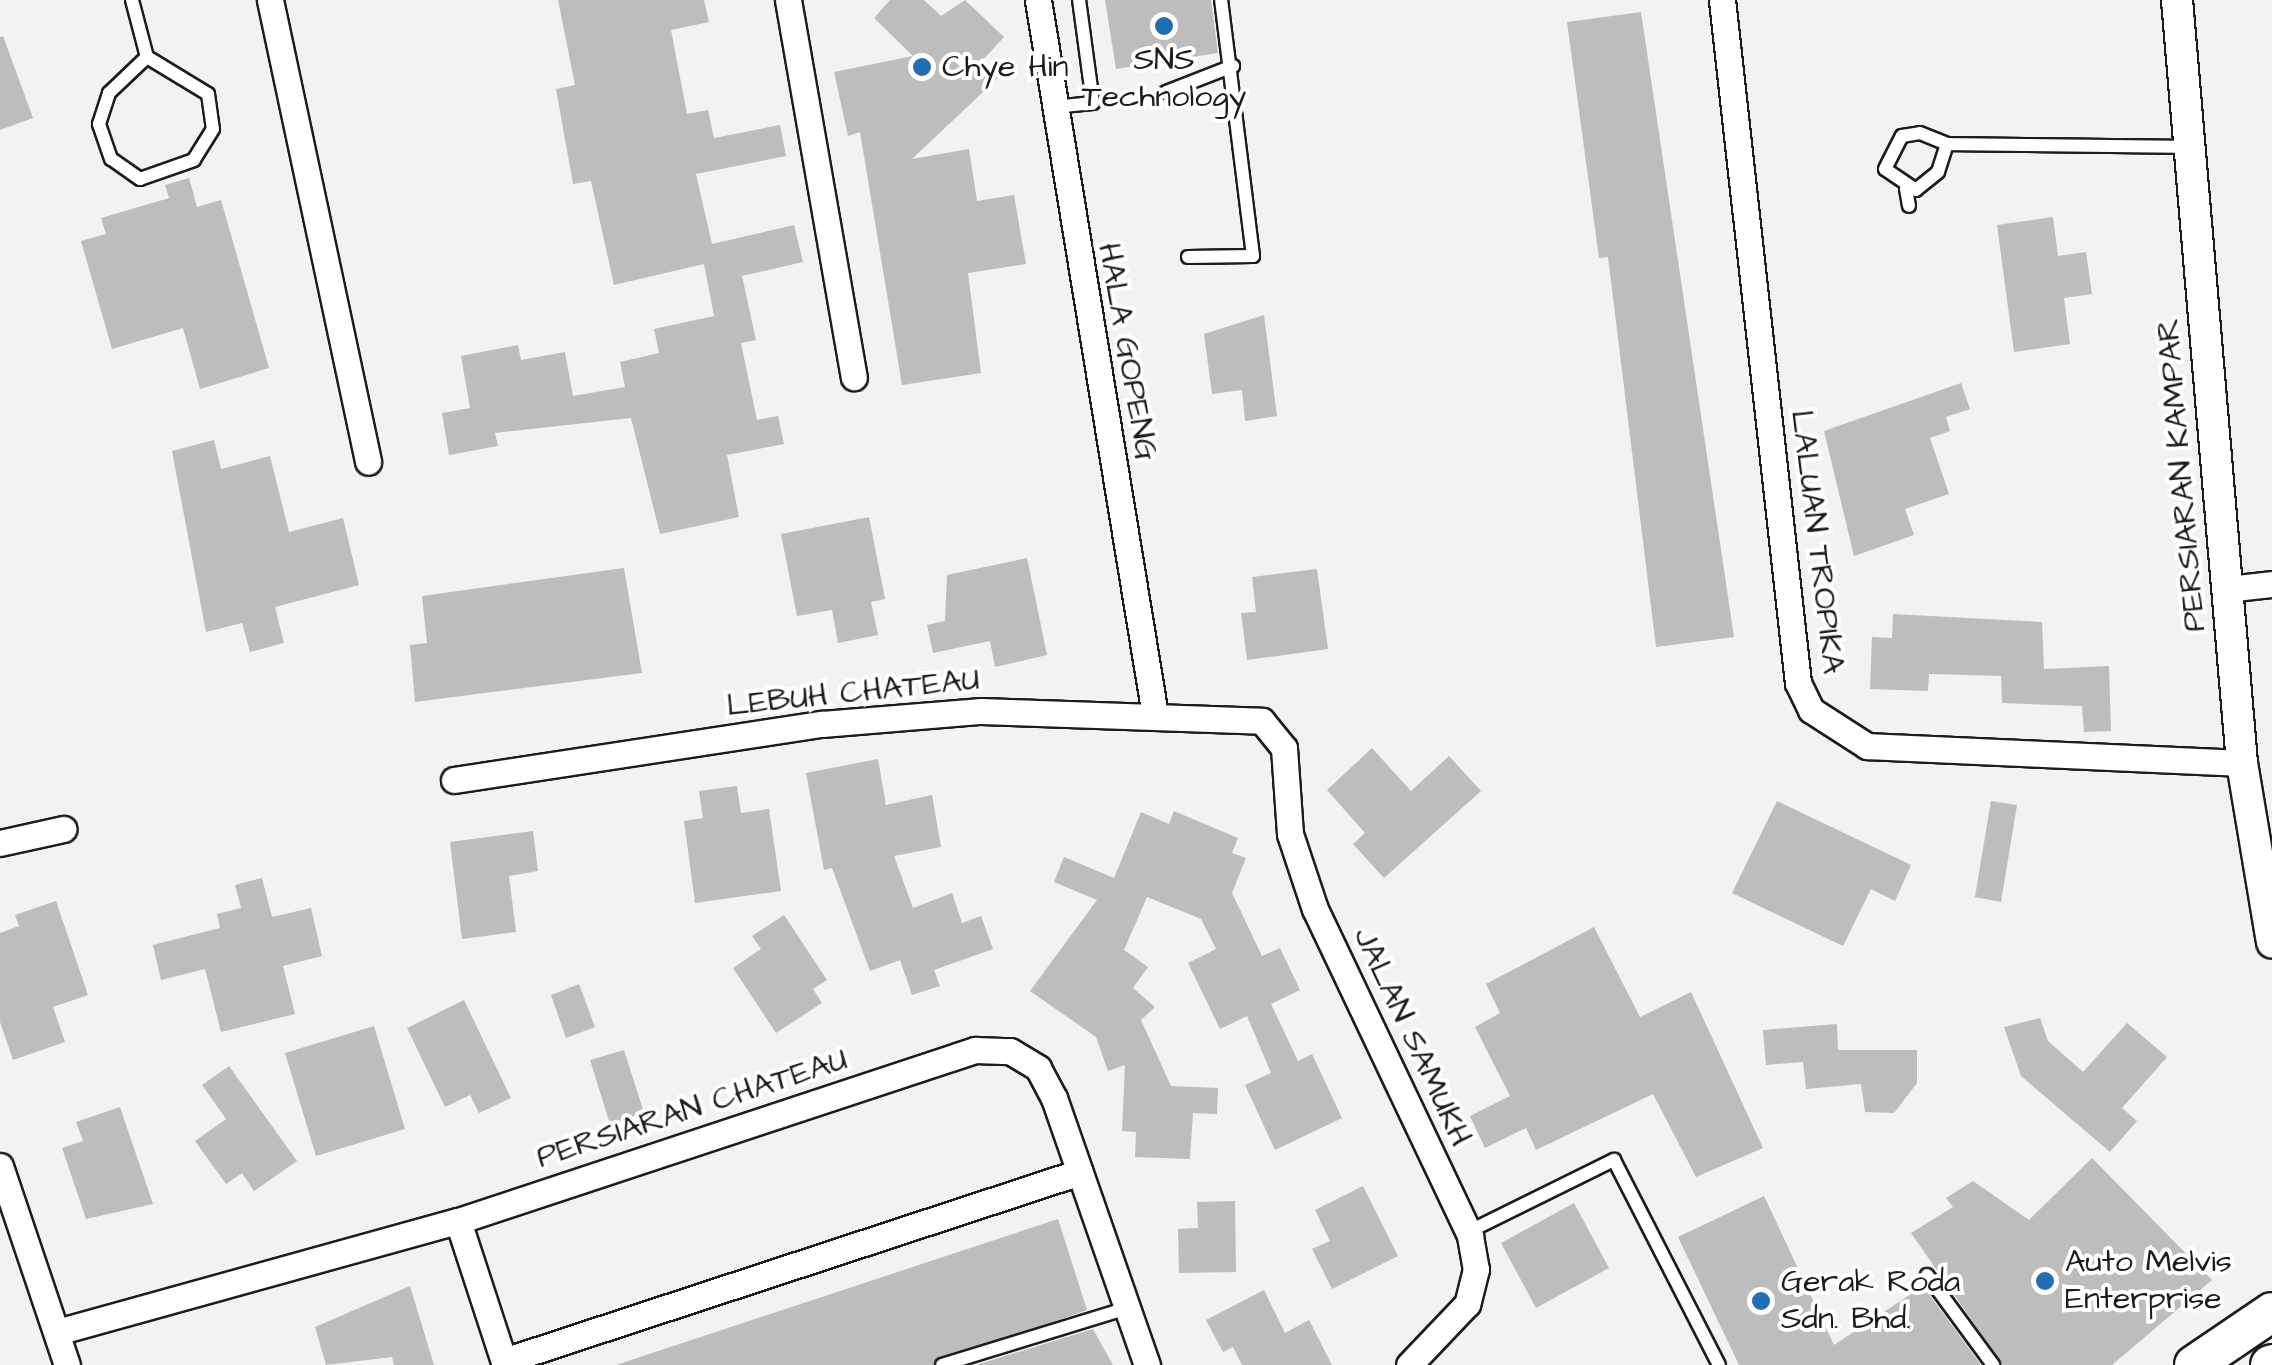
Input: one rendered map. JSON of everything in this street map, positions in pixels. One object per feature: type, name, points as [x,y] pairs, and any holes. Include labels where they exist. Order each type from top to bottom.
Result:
[{"type":"main road","points":[[2194,1365],[2272,1312]]},
{"type":"street","points":[[270,0],[368,462]]},
{"type":"street","points":[[788,0],[854,377]]},
{"type":"street","name":"HALA GOPENG","points":[[1038,0],[1052,107],[1155,715]]},
{"type":"street","name":"LALUAN TROPIKA","points":[[1722,0],[1798,683],[1811,710],[1867,746],[2242,764]]},
{"type":"street","name":"PERSIARAN KAMPAR","points":[[2177,0],[2242,764],[2272,943]]},
{"type":"street","points":[[2227,588],[2272,584]]},
{"type":"street","name":"LEBUH CHATEAU","points":[[454,780],[822,724],[980,711],[1262,721]]},
{"type":"street","name":"JALAN SAMUKH","points":[[1262,721],[1284,748],[1290,834],[1315,909],[1468,1232],[1476,1269],[1467,1304],[1409,1365]]},
{"type":"street","points":[[0,844],[62,829]]},
{"type":"street","name":"PERSIARAN CHATEAU","points":[[57,1332],[458,1221],[976,1050],[1010,1050],[1038,1068],[1080,1172],[1146,1365]]},
{"type":"street","points":[[0,1166],[67,1365]]},
{"type":"street","points":[[458,1221],[505,1363],[1080,1172]]},
{"type":"lane","points":[[132,0],[147,58],[208,94],[213,129],[194,160],[140,179],[111,159],[99,124],[109,94],[147,58]]},
{"type":"lane","points":[[1052,107],[1093,102],[1079,0]]},
{"type":"lane","points":[[1188,258],[1253,256],[1233,66],[1221,0]]},
{"type":"lane","points":[[1166,92],[1233,66]]},
{"type":"lane","points":[[1909,206],[1906,189],[1886,169],[1902,136],[1948,144],[2190,147]]},
{"type":"lane","points":[[1906,189],[1930,183],[1948,144]]},
{"type":"lane","points":[[1468,1232],[1614,1160],[1719,1365]]},
{"type":"lane","points":[[1927,1275],[1993,1365]]},
{"type":"lane","points":[[942,1365],[1127,1308]]},
{"type":"building","points":[[558,0],[704,0],[709,22],[671,30],[687,114],[708,110],[714,138],[780,125],[786,156],[696,174],[712,244],[794,225],[803,262],[742,276],[756,340],[741,343],[757,420],[778,416],[784,444],[727,455],[739,517],[660,534],[631,418],[495,433],[498,446],[449,455],[442,413],[470,408],[461,356],[518,345],[521,360],[565,352],[573,396],[625,387],[620,362],[659,353],[654,329],[714,316],[704,264],[614,285],[591,181],[573,184],[556,89],[575,85]]},
{"type":"building","points":[[890,0],[924,0],[941,16],[965,0],[1004,37],[981,62],[999,77],[912,159],[969,149],[977,201],[1014,195],[1026,264],[968,273],[981,373],[902,385],[860,132],[848,136],[834,72],[913,56],[874,18]]},
{"type":"building","name":"SNS Technology","points":[[1105,0],[1211,0],[1218,53],[1116,69]]},
{"type":"building","points":[[1641,12],[1734,637],[1656,647],[1608,257],[1599,258],[1567,22]]},
{"type":"building","points":[[3,36],[33,118],[0,130],[0,37]]},
{"type":"building","points":[[189,178],[197,207],[221,200],[269,368],[200,389],[183,328],[112,349],[81,241],[106,234],[101,218],[169,198],[165,185]]},
{"type":"building","points":[[2053,217],[2058,256],[2086,252],[2092,294],[2064,298],[2070,344],[2014,352],[1997,225]]},
{"type":"building","points":[[1264,315],[1277,416],[1245,421],[1242,390],[1212,394],[1204,334]]},
{"type":"building","points":[[1961,383],[1970,409],[1946,417],[1950,431],[1930,438],[1949,494],[1905,509],[1914,535],[1854,556],[1824,431]]},
{"type":"building","points":[[214,440],[221,469],[270,456],[289,532],[343,518],[359,585],[275,607],[284,643],[250,652],[242,623],[206,632],[172,451]]},
{"type":"building","points":[[869,517],[885,599],[871,602],[878,635],[838,643],[832,610],[797,616],[781,534]]},
{"type":"building","points":[[1027,558],[1047,655],[995,667],[990,641],[933,653],[927,625],[945,621],[947,575]]},
{"type":"building","points":[[624,568],[642,673],[415,702],[410,645],[427,643],[422,596]]},
{"type":"building","points":[[1317,569],[1328,649],[1247,660],[1241,613],[1256,612],[1252,577]]},
{"type":"building","points":[[1893,614],[2042,622],[2044,669],[2109,666],[2111,731],[2084,732],[2082,706],[2002,703],[2001,676],[1929,674],[1928,691],[1870,689],[1872,637],[1892,638]]},
{"type":"building","points":[[1372,748],[1411,791],[1449,756],[1481,791],[1384,878],[1353,844],[1365,833],[1327,790]]},
{"type":"building","points":[[878,759],[886,805],[932,795],[941,847],[894,856],[913,908],[952,893],[962,923],[981,916],[993,949],[934,970],[940,986],[912,995],[900,960],[870,971],[832,868],[824,870],[806,773]]},
{"type":"building","points":[[737,786],[741,813],[769,809],[781,891],[695,903],[684,821],[703,818],[699,791]]},
{"type":"building","points":[[1777,801],[1911,865],[1895,901],[1871,889],[1843,946],[1732,893]]},
{"type":"building","points":[[1991,801],[2017,805],[2001,902],[1975,897]]},
{"type":"building","points":[[1174,811],[1238,838],[1232,853],[1246,858],[1232,893],[1262,956],[1280,948],[1300,990],[1271,1004],[1298,1061],[1312,1054],[1342,1118],[1275,1150],[1245,1085],[1271,1073],[1247,1016],[1220,1029],[1188,963],[1216,949],[1201,919],[1147,897],[1124,950],[1148,967],[1133,988],[1155,1007],[1141,1020],[1171,1086],[1218,1088],[1217,1114],[1193,1113],[1190,1159],[1135,1157],[1136,1132],[1122,1131],[1125,1065],[1108,1071],[1096,1037],[1030,991],[1097,900],[1054,882],[1064,857],[1114,878],[1141,812],[1169,824]]},
{"type":"building","points":[[533,831],[538,871],[509,876],[516,932],[462,939],[450,842]]},
{"type":"building","points":[[262,878],[272,917],[311,908],[322,956],[283,966],[295,1014],[221,1032],[205,969],[161,980],[153,945],[220,928],[217,914],[241,908],[235,885]]},
{"type":"building","points":[[56,901],[88,995],[53,1007],[65,1042],[13,1060],[0,1022],[0,933],[19,926],[15,915]]},
{"type":"building","points":[[784,915],[827,980],[813,989],[822,1003],[776,1033],[733,968],[761,949],[752,936]]},
{"type":"building","points":[[1594,927],[1640,1017],[1691,992],[1763,1148],[1696,1177],[1653,1094],[1536,1150],[1526,1128],[1485,1148],[1470,1116],[1510,1096],[1475,1027],[1500,1013],[1486,984]]},
{"type":"building","points":[[579,984],[595,1027],[566,1038],[551,995]]},
{"type":"building","points":[[464,1000],[511,1098],[479,1113],[470,1095],[445,1107],[407,1028]]},
{"type":"building","points":[[2040,1018],[2048,1041],[2083,1072],[2127,1023],[2167,1057],[2122,1108],[2137,1121],[2110,1152],[2021,1076],[2004,1027]]},
{"type":"building","points":[[1837,1024],[1838,1050],[1917,1050],[1917,1083],[1894,1113],[1865,1112],[1861,1084],[1806,1089],[1803,1062],[1766,1065],[1763,1030]]},
{"type":"building","points":[[374,1026],[405,1129],[316,1156],[285,1053]]},
{"type":"building","points":[[624,1050],[644,1113],[610,1124],[590,1060]]},
{"type":"building","points":[[229,1066],[297,1161],[254,1191],[242,1173],[226,1184],[195,1141],[226,1119],[202,1085]]},
{"type":"building","points":[[120,1107],[153,1204],[86,1219],[62,1148],[83,1141],[76,1122]]},
{"type":"building","points":[[2092,1158],[2212,1280],[2112,1365],[2003,1365],[1911,1233],[1953,1207],[1946,1198],[1973,1181],[2029,1220]]},
{"type":"building","points":[[1363,1186],[1398,1256],[1332,1289],[1312,1249],[1330,1241],[1315,1210]]},
{"type":"building","name":"Gerak Roda Sdn. Bhd.","points":[[1764,1196],[1834,1345],[1923,1286],[1981,1365],[1739,1365],[1678,1237]]},
{"type":"building","points":[[1235,1201],[1236,1272],[1179,1273],[1178,1229],[1198,1228],[1197,1202]]},
{"type":"building","points":[[1574,1203],[1609,1268],[1536,1308],[1501,1243]]},
{"type":"building","points":[[1058,1219],[1087,1310],[932,1365],[616,1365]]},
{"type":"building","points":[[410,1286],[434,1365],[394,1365],[392,1357],[326,1365],[315,1327]]},
{"type":"building","points":[[1264,1290],[1285,1333],[1309,1320],[1332,1365],[1242,1365],[1233,1347],[1223,1352],[1206,1320]]},
{"type":"building","points":[[1093,1329],[1113,1365],[976,1365]]},
{"type":"place","name":"SNS Technology","points":[[1164,26]]},
{"type":"place","name":"Chye Hin","points":[[922,67]]},
{"type":"place","name":"Auto Melvis Enterprise","points":[[2045,1281]]},
{"type":"place","name":"Gerak Roda Sdn. Bhd.","points":[[1761,1301]]}]
